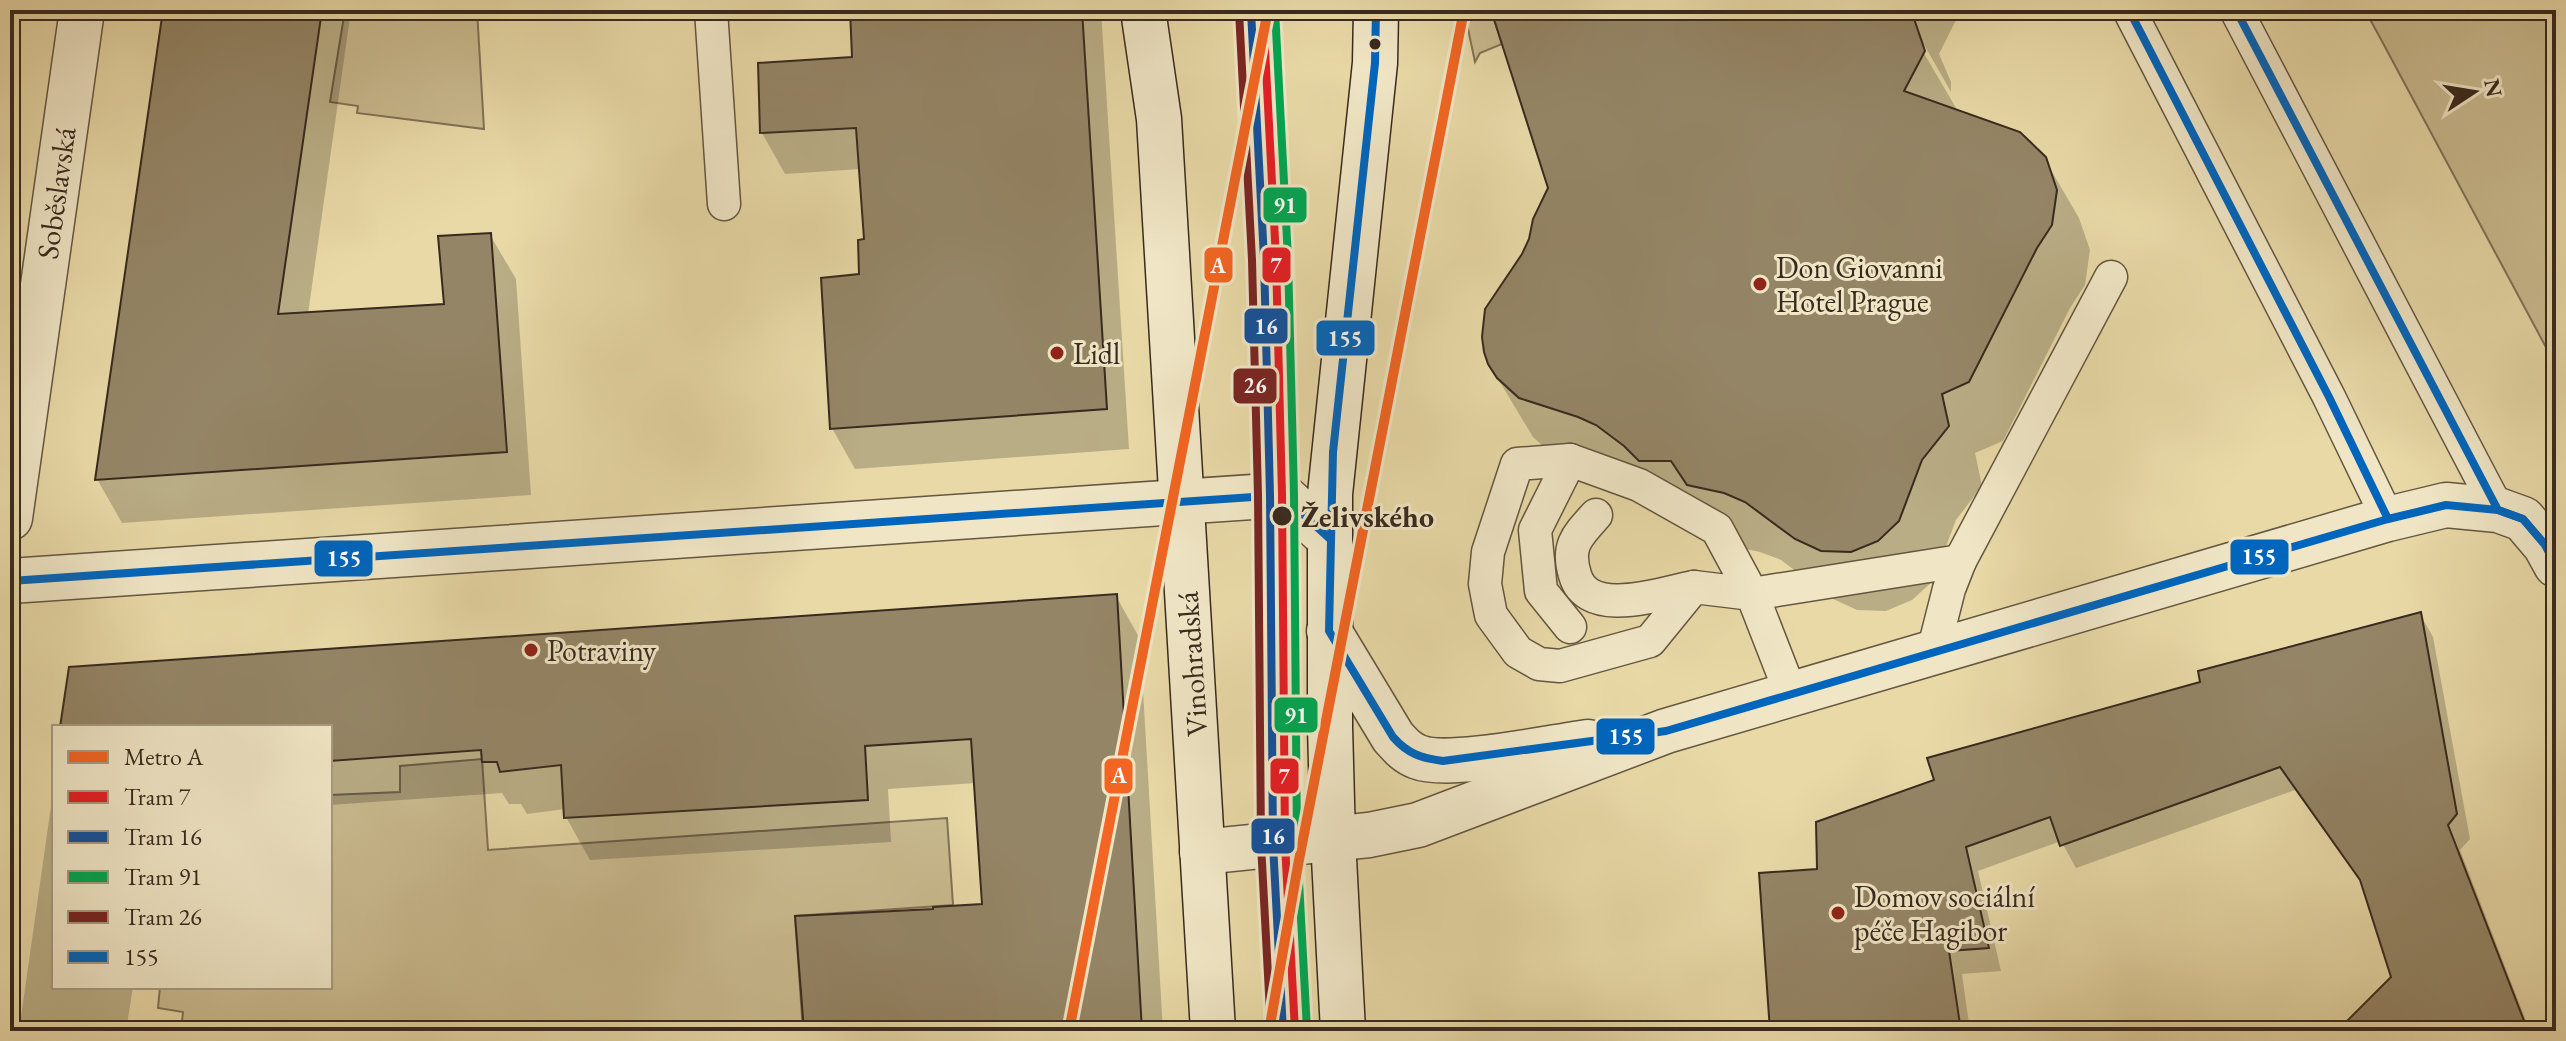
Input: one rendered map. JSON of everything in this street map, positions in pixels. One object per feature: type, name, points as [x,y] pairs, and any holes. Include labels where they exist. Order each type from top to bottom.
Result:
[{"type":"street","name":"Soběslavská","points":[[10,518],[82,10]]},
{"type":"street","name":"Vinohradská","points":[[1143,10],[1159,119],[1213,1031]]},
{"type":"street","points":[[1343,1031],[1333,839],[1329,538],[1333,452],[1375,63],[1376,10]]},
{"type":"street","points":[[10,581],[1282,495],[1329,538]]},
{"type":"street","points":[[1202,852],[1333,839],[1418,825],[1666,731],[2388,519],[2446,505],[2498,510],[2523,519],[2545,545],[2556,565]]},
{"type":"street","points":[[1329,631],[1393,737],[1405,750],[1420,758],[1465,760],[1666,731]]},
{"type":"lane","points":[[711,10],[724,204]]},
{"type":"lane","points":[[1263,10],[1276,259],[1282,495]]},
{"type":"lane","points":[[2129,10],[2329,397],[2388,519]]},
{"type":"lane","points":[[2236,10],[2498,510]]},
{"type":"lane","points":[[1933,652],[1949,589],[1960,561],[2111,277]]},
{"type":"lane","points":[[1570,460],[1535,530],[1541,591],[1570,627]]},
{"type":"lane","points":[[1694,587],[1650,641],[1560,666],[1539,664],[1518,652],[1491,615],[1485,584],[1488,552],[1517,464],[1570,460],[1639,485],[1717,529],[1752,594],[1791,694]]},
{"type":"lane","points":[[1596,515],[1574,541],[1571,561],[1578,584],[1595,599],[1618,602],[1694,587],[1752,594],[1960,561]]},
{"type":"shaded area","points":[[345,10],[477,10],[484,129],[357,113],[358,106],[330,102]]},
{"type":"shaded area","points":[[1464,10],[1491,10],[1502,44],[1480,53],[1475,62]]},
{"type":"shaded area","points":[[2365,10],[2556,10],[2556,366],[2384,45]]},
{"type":"shaded area","points":[[482,759],[488,850],[947,818],[953,905],[795,916],[803,1031],[181,1031],[183,1012],[158,1008],[160,989],[332,989],[332,795],[400,792],[400,766]]},
{"type":"building","points":[[163,10],[322,10],[278,314],[444,304],[438,236],[491,233],[507,452],[95,480]]},
{"type":"building","points":[[850,10],[1082,10],[1107,409],[830,429],[821,278],[859,274],[858,240],[864,239],[856,128],[760,133],[758,63],[852,57]]},
{"type":"building","name":"Don Giovanni Hotel Prague","points":[[1491,10],[1911,10],[1925,51],[1904,91],[2020,132],[2046,157],[2057,190],[2052,225],[2037,248],[1969,382],[1942,394],[1949,426],[1922,460],[1899,521],[1878,541],[1851,552],[1821,551],[1795,539],[1745,502],[1724,493],[1687,485],[1671,461],[1639,461],[1596,425],[1519,398],[1497,378],[1484,352],[1485,309],[1522,254],[1533,219],[1548,188]]},
{"type":"building","points":[[1117,594],[1142,1031],[804,1031],[795,916],[982,904],[971,739],[865,746],[868,800],[564,818],[561,765],[500,772],[497,762],[482,762],[481,750],[332,761],[332,725],[60,725],[69,667]]},
{"type":"building","points":[[2421,612],[2457,814],[2448,825],[2528,1031],[2337,1031],[2391,977],[2360,880],[2280,767],[2060,846],[2050,817],[1966,847],[1989,948],[1949,951],[1961,1031],[1770,1031],[1759,873],[1817,869],[1816,822],[1934,780],[1927,758],[2200,682],[2198,671]]},
{"type":"metro line","name":"A","points":[[1069,1031],[1268,10]]},
{"type":"metro line","name":"A","points":[[1269,1031],[1298,865],[1464,10]]},
{"type":"tram line","name":"7","points":[[1263,10],[1276,259],[1285,844],[1295,1031]]},
{"type":"tram line","name":"91","points":[[1275,10],[1288,259],[1297,844],[1307,1030]]},
{"type":"tram line","name":"26","points":[[1239,11],[1252,260],[1261,844],[1271,1031]]},
{"type":"tram line","name":"16","points":[[1251,11],[1264,259],[1273,844],[1283,1031]]},
{"type":"transit line","name":"155","points":[[1376,10],[1375,63],[1333,452],[1329,631],[1393,737],[1415,754],[1443,761],[1666,731],[2388,519],[2446,505],[2498,510],[2523,519],[2545,545],[2556,565]]},
{"type":"transit line","name":"155","points":[[2129,10],[2329,397],[2388,519]]},
{"type":"transit line","name":"155","points":[[2236,10],[2498,510],[2523,519],[2542,541]]},
{"type":"transit line","name":"155","points":[[10,581],[1282,495],[1329,538]]},
{"type":"place","name":"Don Giovanni Hotel Prague","points":[[1760,284]]},
{"type":"place","name":"Lidl","points":[[1057,353]]},
{"type":"place","name":"Želivského","points":[[1282,516]]},
{"type":"place","name":"Potraviny","points":[[531,650]]},
{"type":"place","name":"Domov sociální péče Hagibor","points":[[1838,913]]}]
